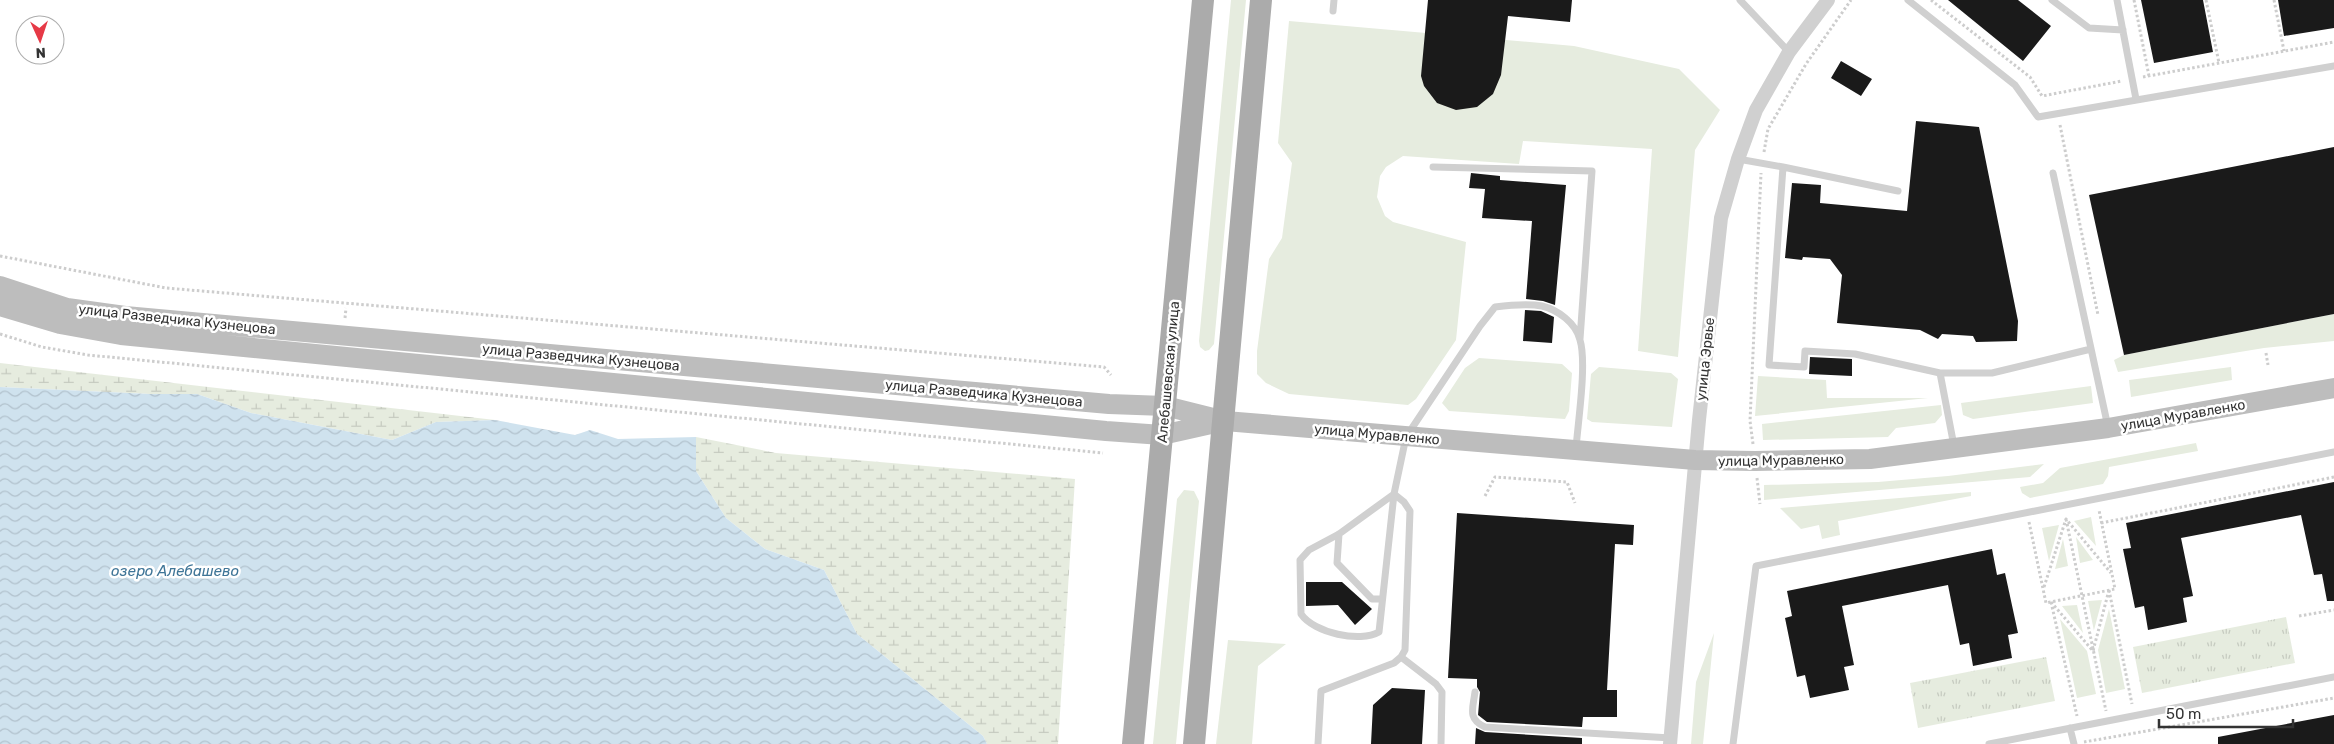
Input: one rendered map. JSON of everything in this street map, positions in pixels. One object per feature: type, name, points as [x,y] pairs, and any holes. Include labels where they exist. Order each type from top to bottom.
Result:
[{"type":"main road","name":"Алебашевская улица","points":[[1133,744],[1203,0]]},
{"type":"main road","points":[[1194,744],[1261,0]]},
{"type":"main road","name":"улица Разведчика Кузнецова","points":[[0,286],[67,308],[124,316],[1108,404],[1165,406],[1224,421]]},
{"type":"main road","name":"улица Разведчика Кузнецова","points":[[0,306],[60,324],[121,335],[1162,435],[1224,421]]},
{"type":"main road","name":"улица Муравленко","points":[[1224,421],[1695,460],[1755,462],[1870,459],[2108,428],[2334,388]]},
{"type":"street","name":"улица Эрвье","points":[[1670,741],[1695,460],[1720,218],[1738,159],[1756,110],[1788,52],[1828,0]]},
{"type":"lane","points":[[1333,11],[1334,0]]},
{"type":"lane","points":[[1740,0],[1788,52]]},
{"type":"lane","points":[[1908,0],[2015,85],[2038,116],[2334,66]]},
{"type":"lane","points":[[2052,0],[2089,28],[2123,30]]},
{"type":"lane","points":[[2117,0],[2136,99]]},
{"type":"lane","points":[[1738,159],[1898,191]]},
{"type":"lane","points":[[1432,167],[1592,171],[1580,340],[1582,366],[1576,451]]},
{"type":"lane","points":[[1783,167],[1768,365],[1804,368],[1805,351],[1855,354],[1940,372],[1992,372],[2090,349]]},
{"type":"lane","points":[[2052,173],[2108,428]]},
{"type":"lane","points":[[1394,494],[1339,534],[1309,550],[1300,560],[1301,614],[1306,621],[1328,633],[1372,636],[1379,632],[1394,494],[1406,436],[1480,326],[1495,307],[1542,306],[1566,316],[1580,340]]},
{"type":"lane","points":[[1940,372],[1954,449]]},
{"type":"lane","points":[[1733,744],[1756,566],[2334,452]]},
{"type":"lane","points":[[1318,744],[1321,691],[1394,663],[1402,657],[1405,650],[1410,511],[1404,502],[1394,494]]},
{"type":"lane","points":[[1339,534],[1338,564],[1372,599],[1382,599]]},
{"type":"lane","points":[[1402,657],[1436,684],[1442,692],[1441,744]]},
{"type":"lane","points":[[1989,744],[2334,677]]},
{"type":"lane","points":[[1475,692],[1473,717],[1476,723],[1485,727],[1670,741]]},
{"type":"lane","points":[[2070,728],[2074,744]]},
{"type":"path","points":[[2134,0],[2148,76]]},
{"type":"path","points":[[2206,0],[2219,63]]},
{"type":"path","points":[[2274,0],[2284,51]]},
{"type":"path","points":[[2058,114],[2099,319]]},
{"type":"path","points":[[0,256],[166,288],[1104,367],[1111,375]]},
{"type":"path","points":[[0,334],[42,347],[88,355],[1103,453]]},
{"type":"path","points":[[2266,353],[2268,366]]},
{"type":"path","points":[[1485,496],[1495,477],[1567,482],[1575,503]]},
{"type":"path","points":[[2101,523],[2334,477]]},
{"type":"path","points":[[2027,512],[2046,603],[2115,589],[2096,499]]},
{"type":"path","points":[[2066,519],[2111,573]]},
{"type":"path","points":[[2043,589],[2066,519]]},
{"type":"path","points":[[2066,519],[2108,721]]},
{"type":"path","points":[[2093,651],[2109,590]]},
{"type":"path","points":[[2109,590],[2135,716]]},
{"type":"path","points":[[2051,602],[2093,651]]},
{"type":"path","points":[[2051,602],[2079,726]]},
{"type":"path","points":[[2300,616],[2334,610]]},
{"type":"path","points":[[2074,744],[2334,698]]},
{"type":"green space","points":[[1231,0],[1246,0],[1214,344],[1209,350],[1205,351],[1200,347],[1199,341]]},
{"type":"green space","points":[[1289,21],[1574,46],[1679,69],[1720,110],[1695,150],[1678,357],[1638,351],[1652,149],[1523,141],[1519,164],[1403,156],[1386,167],[1380,176],[1377,197],[1385,216],[1393,222],[1466,242],[1456,340],[1416,399],[1408,405],[1289,394],[1266,383],[1257,374],[1257,351],[1269,259],[1282,238],[1292,163],[1278,143]]},
{"type":"green space","points":[[2334,314],[2334,341],[2264,348],[2118,372],[2114,360],[2124,355]]},
{"type":"green space","points":[[1479,358],[1562,364],[1572,373],[1569,411],[1565,419],[1449,411],[1442,403],[1465,368]]},
{"type":"green space","points":[[0,363],[495,420],[436,422],[392,440],[251,413],[197,394],[150,394],[0,387]]},
{"type":"green space","points":[[1599,367],[1671,373],[1678,379],[1672,427],[1592,422],[1587,419],[1591,374]]},
{"type":"green space","points":[[2231,367],[2232,380],[2131,397],[2129,380]]},
{"type":"green space","points":[[1758,376],[1826,380],[1827,398],[1928,398],[1755,416]]},
{"type":"green space","points":[[2091,386],[2093,403],[1973,419],[1963,415],[1961,403]]},
{"type":"green space","points":[[1941,405],[1942,415],[1935,423],[1896,428],[1888,437],[1763,440],[1762,424]]},
{"type":"green space","points":[[696,437],[776,453],[1075,479],[1058,744],[987,744],[983,736],[857,634],[824,570],[765,549],[726,518],[696,471]]},
{"type":"green space","points":[[2196,443],[2198,451],[2109,467],[2108,476],[2103,484],[2030,498],[2022,493],[2020,487],[2043,483],[2060,468]]},
{"type":"green space","points":[[2044,464],[2030,477],[1764,500],[1764,485],[1878,482],[1948,476]]},
{"type":"green space","points":[[1184,490],[1194,491],[1199,501],[1176,744],[1153,744],[1177,499]]},
{"type":"green space","points":[[1971,492],[1971,496],[1838,521],[1840,535],[1822,539],[1819,525],[1801,529],[1780,508]]},
{"type":"green space","points":[[2091,517],[2096,546],[2074,521]]},
{"type":"green space","points":[[2059,525],[2049,561],[2042,528]]},
{"type":"green space","points":[[2076,537],[2093,560],[2080,563]]},
{"type":"green space","points":[[2063,539],[2068,566],[2055,569]]},
{"type":"green space","points":[[2102,600],[2094,630],[2094,631],[2088,601]]},
{"type":"green space","points":[[2077,605],[2083,633],[2062,606]]},
{"type":"green space","points":[[2109,609],[2125,689],[2106,693],[2098,650]]},
{"type":"green space","points":[[2286,617],[2295,663],[2142,693],[2133,647]]},
{"type":"green space","points":[[2060,619],[2087,651],[2096,694],[2077,698]]},
{"type":"green space","points":[[1714,633],[1703,744],[1691,744],[1696,682]]},
{"type":"green space","points":[[1228,640],[1286,644],[1258,666],[1252,744],[1216,744]]},
{"type":"green space","points":[[2046,657],[2055,701],[1918,728],[1910,683]]},
{"type":"water","name":"озеро Алебашево","points":[[0,387],[150,394],[197,394],[251,413],[392,440],[436,422],[495,420],[575,435],[590,430],[618,439],[696,437],[696,471],[726,518],[765,549],[824,570],[857,634],[983,736],[987,744],[0,744]]},
{"type":"building","points":[[1428,0],[1572,0],[1570,22],[1508,16],[1501,75],[1493,94],[1477,107],[1456,110],[1437,103],[1424,86],[1421,76]]},
{"type":"building","points":[[1948,0],[2018,0],[2051,26],[2023,61]]},
{"type":"building","points":[[2141,0],[2203,0],[2213,52],[2154,63]]},
{"type":"building","points":[[2278,0],[2334,0],[2334,28],[2284,36]]},
{"type":"building","points":[[1841,61],[1872,79],[1861,96],[1831,78]]},
{"type":"building","points":[[1916,121],[1979,127],[2018,321],[2017,341],[1976,342],[1973,336],[1942,334],[1938,339],[1920,330],[1837,323],[1842,275],[1830,259],[1803,257],[1802,260],[1785,258],[1792,183],[1821,185],[1820,203],[1907,211]]},
{"type":"building","points":[[2334,147],[2334,314],[2124,355],[2089,195]]},
{"type":"building","points":[[1471,173],[1500,176],[1500,180],[1566,185],[1555,305],[1526,299],[1532,221],[1482,218],[1485,189],[1469,188]]},
{"type":"building","points":[[1525,310],[1541,311],[1554,317],[1552,343],[1523,341]]},
{"type":"building","points":[[1810,357],[1852,359],[1852,376],[1809,374]]},
{"type":"building","points":[[2334,482],[2334,601],[2327,601],[2322,574],[2314,575],[2301,515],[2181,538],[2193,596],[2183,598],[2187,622],[2148,630],[2144,606],[2135,608],[2123,549],[2131,548],[2126,523]]},
{"type":"building","points":[[1457,513],[1634,525],[1633,545],[1615,544],[1607,690],[1617,690],[1617,717],[1583,717],[1582,727],[1487,722],[1478,715],[1480,692],[1477,687],[1477,679],[1448,678]]},
{"type":"building","points":[[1992,549],[1997,575],[2005,573],[2018,633],[2008,635],[2012,658],[1973,666],[1969,643],[1960,645],[1948,585],[1842,606],[1854,665],[1844,667],[1849,690],[1810,698],[1805,675],[1797,677],[1785,618],[1792,616],[1787,591]]},
{"type":"building","points":[[1306,582],[1342,582],[1372,609],[1355,625],[1338,605],[1306,606]]},
{"type":"building","points":[[1392,688],[1425,690],[1422,744],[1371,744],[1373,705]]},
{"type":"building","points":[[2334,715],[2334,744],[2218,744],[2218,737]]},
{"type":"building","points":[[1476,728],[1485,732],[1582,738],[1582,744],[1475,744]]}]
